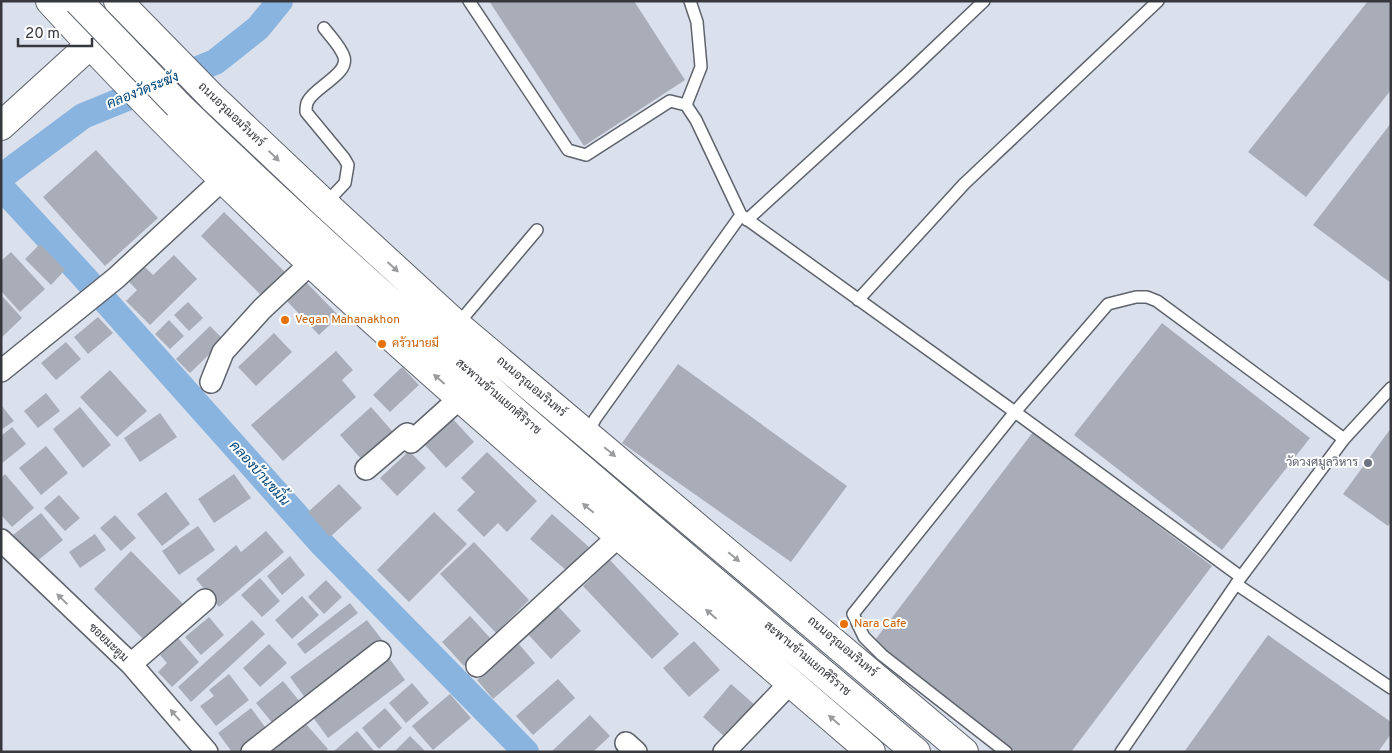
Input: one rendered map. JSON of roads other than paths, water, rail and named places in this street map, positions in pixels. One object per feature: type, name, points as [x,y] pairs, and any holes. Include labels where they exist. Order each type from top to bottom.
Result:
[{"type":"main road","points":[[50,1],[119,75],[223,179],[311,263],[460,398],[871,752]]},
{"type":"main road","name":"สะพานข้ามแยกศิริราช","points":[[78,1],[178,106],[337,254],[553,445],[916,752]]},
{"type":"main road","points":[[1,126],[89,44],[123,7]]},
{"type":"main road","name":"ถนนอรุณอมรินทร์","points":[[123,7],[213,98],[457,325],[964,752]]},
{"type":"street","points":[[1,371],[116,278],[223,179]]},
{"type":"street","points":[[211,382],[223,352],[262,309],[311,263]]},
{"type":"street","points":[[366,469],[407,434],[411,442],[460,398]]},
{"type":"street","points":[[476,666],[620,535]]},
{"type":"street","name":"ซอยมะตูม","points":[[1,540],[131,664],[207,752]]},
{"type":"street","points":[[131,664],[205,600]]},
{"type":"street","points":[[252,752],[380,652]]},
{"type":"street","points":[[724,752],[791,682]]},
{"type":"lane","points":[[469,1],[568,150],[586,155],[670,101],[686,105],[696,120],[744,217],[1015,412],[1238,580],[1391,688]]},
{"type":"lane","points":[[686,105],[701,67],[697,22],[690,1]]},
{"type":"lane","points":[[588,434],[596,419],[744,217],[907,74],[984,1]]},
{"type":"lane","points":[[858,300],[964,184],[1158,1]]},
{"type":"lane","points":[[324,28],[344,57],[344,65],[340,72],[318,89],[307,102],[306,112],[348,165],[345,183],[325,204]]},
{"type":"lane","points":[[457,325],[537,230]]},
{"type":"lane","points":[[1006,752],[882,655],[864,637],[853,614],[1015,412],[1108,304],[1147,297],[1157,301],[1344,439]]},
{"type":"lane","points":[[1121,752],[1238,580],[1344,439],[1391,388]]},
{"type":"waterway","name":"คลองวัดระฆัง","points":[[1,177],[83,116],[215,62],[258,28],[280,1]]},
{"type":"waterway","name":"คลองบ้านขมิ้น","points":[[1,187],[84,277],[322,544],[526,752]]},
{"type":"place","name":"Vegan Mahanakhon","points":[[285,320]]},
{"type":"place","name":"ครัวนายมี","points":[[382,344]]},
{"type":"place","name":"วัดวงศมูลวิหาร","points":[[1368,463]]},
{"type":"place","name":"Nara Cafe","points":[[844,624]]}]
